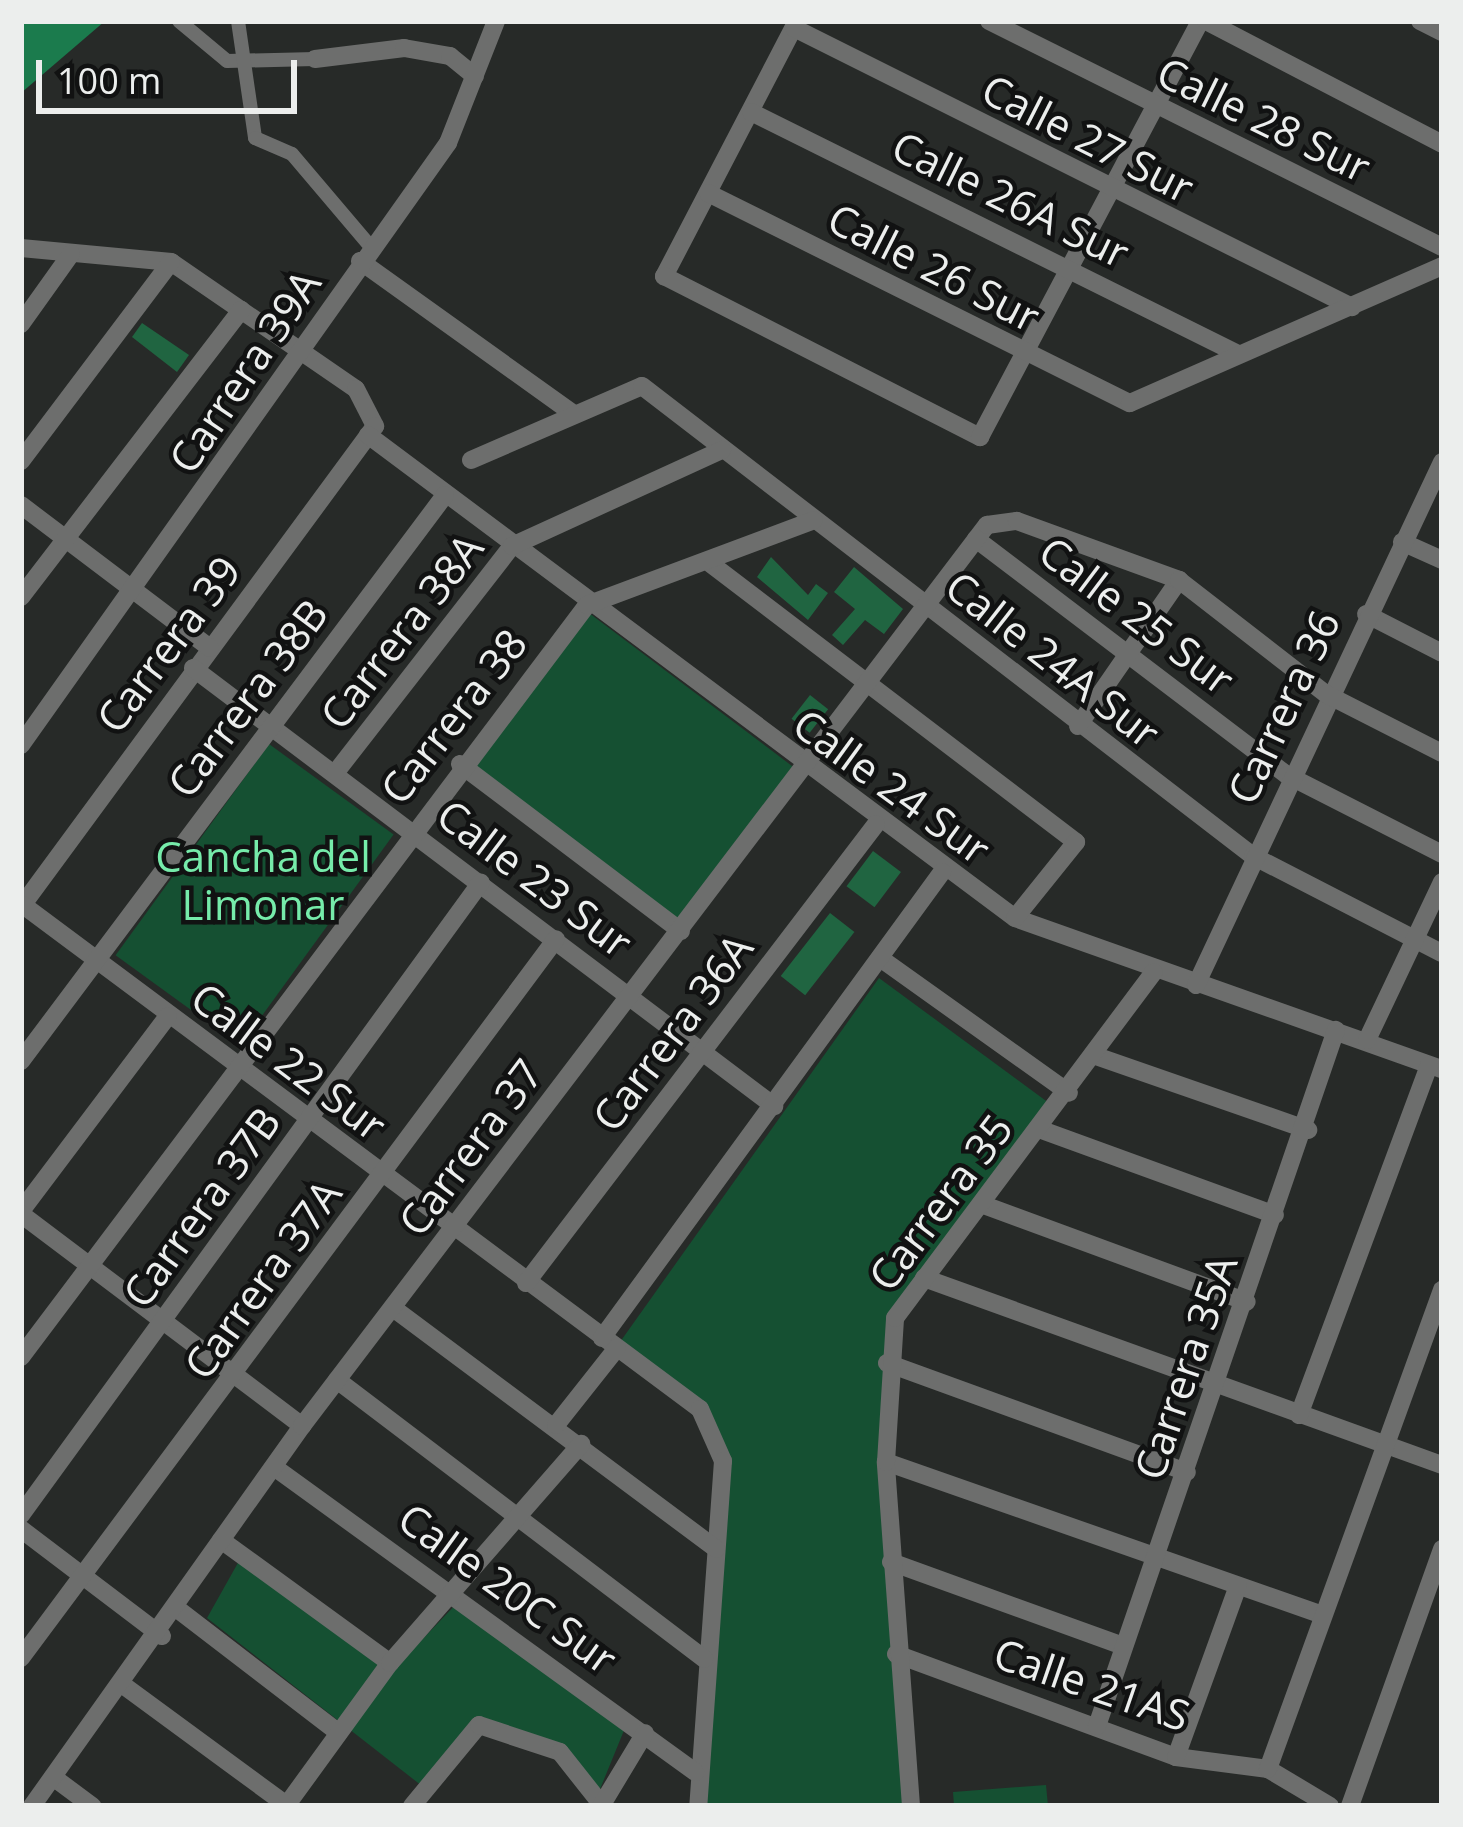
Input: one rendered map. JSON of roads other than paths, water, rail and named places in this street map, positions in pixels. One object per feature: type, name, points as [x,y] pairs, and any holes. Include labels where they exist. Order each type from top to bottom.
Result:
[{"type":"street","points":[[179,21],[208,51],[250,62],[404,48],[450,56],[475,76]]},
{"type":"street","points":[[238,21],[250,62],[255,138],[292,154],[366,254],[574,414],[471,460]]},
{"type":"street","name":"Carrera 39A","points":[[21,745],[305,355],[366,254],[448,143],[496,21]]},
{"type":"street","name":"Calle 28 Sur","points":[[989,21],[1442,247]]},
{"type":"street","points":[[796,24],[664,276],[980,437],[1203,21],[1442,144]]},
{"type":"street","points":[[1420,21],[1442,32]]},
{"type":"street","name":"Calle 27 Sur","points":[[796,24],[1113,193],[1352,307]]},
{"type":"street","name":"Calle 26A Sur","points":[[752,112],[1238,354]]},
{"type":"street","name":"Calle 26 Sur","points":[[708,193],[1130,403],[1238,354]]},
{"type":"street","name":"Calle 24 Sur","points":[[21,248],[171,262],[356,389],[372,430],[445,495],[876,824],[1016,918],[1154,972],[1367,1040],[1435,1067]]},
{"type":"street","points":[[21,324],[70,254]]},
{"type":"street","points":[[21,460],[171,262]]},
{"type":"street","points":[[1238,354],[1442,266]]},
{"type":"street","points":[[21,597],[241,310]]},
{"type":"street","name":"Calle 24A Sur","points":[[574,414],[642,386],[1078,726],[1253,856],[1442,953]]},
{"type":"street","name":"Carrera 39","points":[[22,906],[28,879],[210,648],[372,430]]},
{"type":"street","name":"Carrera 38A","points":[[336,772],[512,546],[722,450]]},
{"type":"street","name":"Carrera 36","points":[[1196,986],[1287,775],[1442,462]]},
{"type":"street","name":"Carrera 38B","points":[[21,1061],[445,495]]},
{"type":"street","points":[[21,505],[210,648]]},
{"type":"street","points":[[976,539],[1003,517],[1179,580],[1326,694],[1442,753]]},
{"type":"street","points":[[587,605],[711,564],[814,520]]},
{"type":"street","name":"Carrera 37","points":[[32,1806],[180,1611],[220,1540],[302,1426],[976,539]]},
{"type":"street","name":"Calle 25 Sur","points":[[976,539],[1287,775],[1442,854]]},
{"type":"street","points":[[1402,542],[1442,560]]},
{"type":"street","points":[[711,564],[1076,842],[1016,918]]},
{"type":"street","points":[[1078,726],[1179,580]]},
{"type":"street","name":"Carrera 38","points":[[21,1357],[231,1065],[587,605]]},
{"type":"street","points":[[1366,614],[1442,652]]},
{"type":"street","name":"Calle 23 Sur","points":[[193,668],[774,1106]]},
{"type":"street","points":[[460,764],[681,931]]},
{"type":"street","name":"Carrera 36A","points":[[526,1283],[876,824]]},
{"type":"street","points":[[556,1425],[774,1106],[942,872]]},
{"type":"street","name":"Carrera 37B","points":[[21,1515],[481,882]]},
{"type":"street","points":[[1367,1040],[1442,882]]},
{"type":"street","name":"Calle 22 Sur","points":[[22,906],[700,1409],[723,1461],[716,1549]]},
{"type":"street","name":"Carrera 37A","points":[[21,1658],[236,1376],[556,939]]},
{"type":"street","points":[[880,958],[1069,1093]]},
{"type":"street","name":"Carrera 35","points":[[911,1806],[896,1654],[886,1462],[887,1363],[895,1318],[1069,1093],[1154,972]]},
{"type":"street","points":[[168,1016],[21,1213],[302,1426]]},
{"type":"street","name":"Carrera 35A","points":[[1097,1726],[1308,1130],[1336,1030]]},
{"type":"street","points":[[1094,1055],[1308,1130]]},
{"type":"street","points":[[1299,1415],[1435,1067]]},
{"type":"street","points":[[1039,1129],[1275,1215]]},
{"type":"street","points":[[981,1204],[1247,1302]]},
{"type":"street","points":[[924,1278],[1442,1465]]},
{"type":"street","points":[[1268,1769],[1389,1446],[1442,1289]]},
{"type":"street","points":[[393,1308],[556,1425],[716,1549],[695,1772],[698,1806]]},
{"type":"street","points":[[887,1363],[1187,1472]]},
{"type":"street","points":[[338,1380],[704,1659]]},
{"type":"street","points":[[123,1685],[287,1806],[390,1663],[458,1594],[580,1444]]},
{"type":"street","points":[[886,1462],[1322,1615]]},
{"type":"street","name":"Calle 20C Sur","points":[[274,1467],[458,1594],[695,1772]]},
{"type":"street","points":[[21,1529],[162,1636]]},
{"type":"street","points":[[220,1540],[390,1663]]},
{"type":"street","points":[[1350,1806],[1442,1549]]},
{"type":"street","points":[[890,1562],[1123,1646]]},
{"type":"street","points":[[1176,1757],[1238,1586]]},
{"type":"street","points":[[180,1611],[339,1732]]},
{"type":"street","name":"Calle 21AS","points":[[896,1654],[1176,1757],[1268,1769],[1330,1806]]},
{"type":"street","points":[[412,1806],[479,1725],[560,1752],[601,1805],[645,1732]]},
{"type":"street","points":[[53,1777],[92,1806]]},
{"type":"park label","name":"Cancha del Limonar","points":[[263,880]]}]
